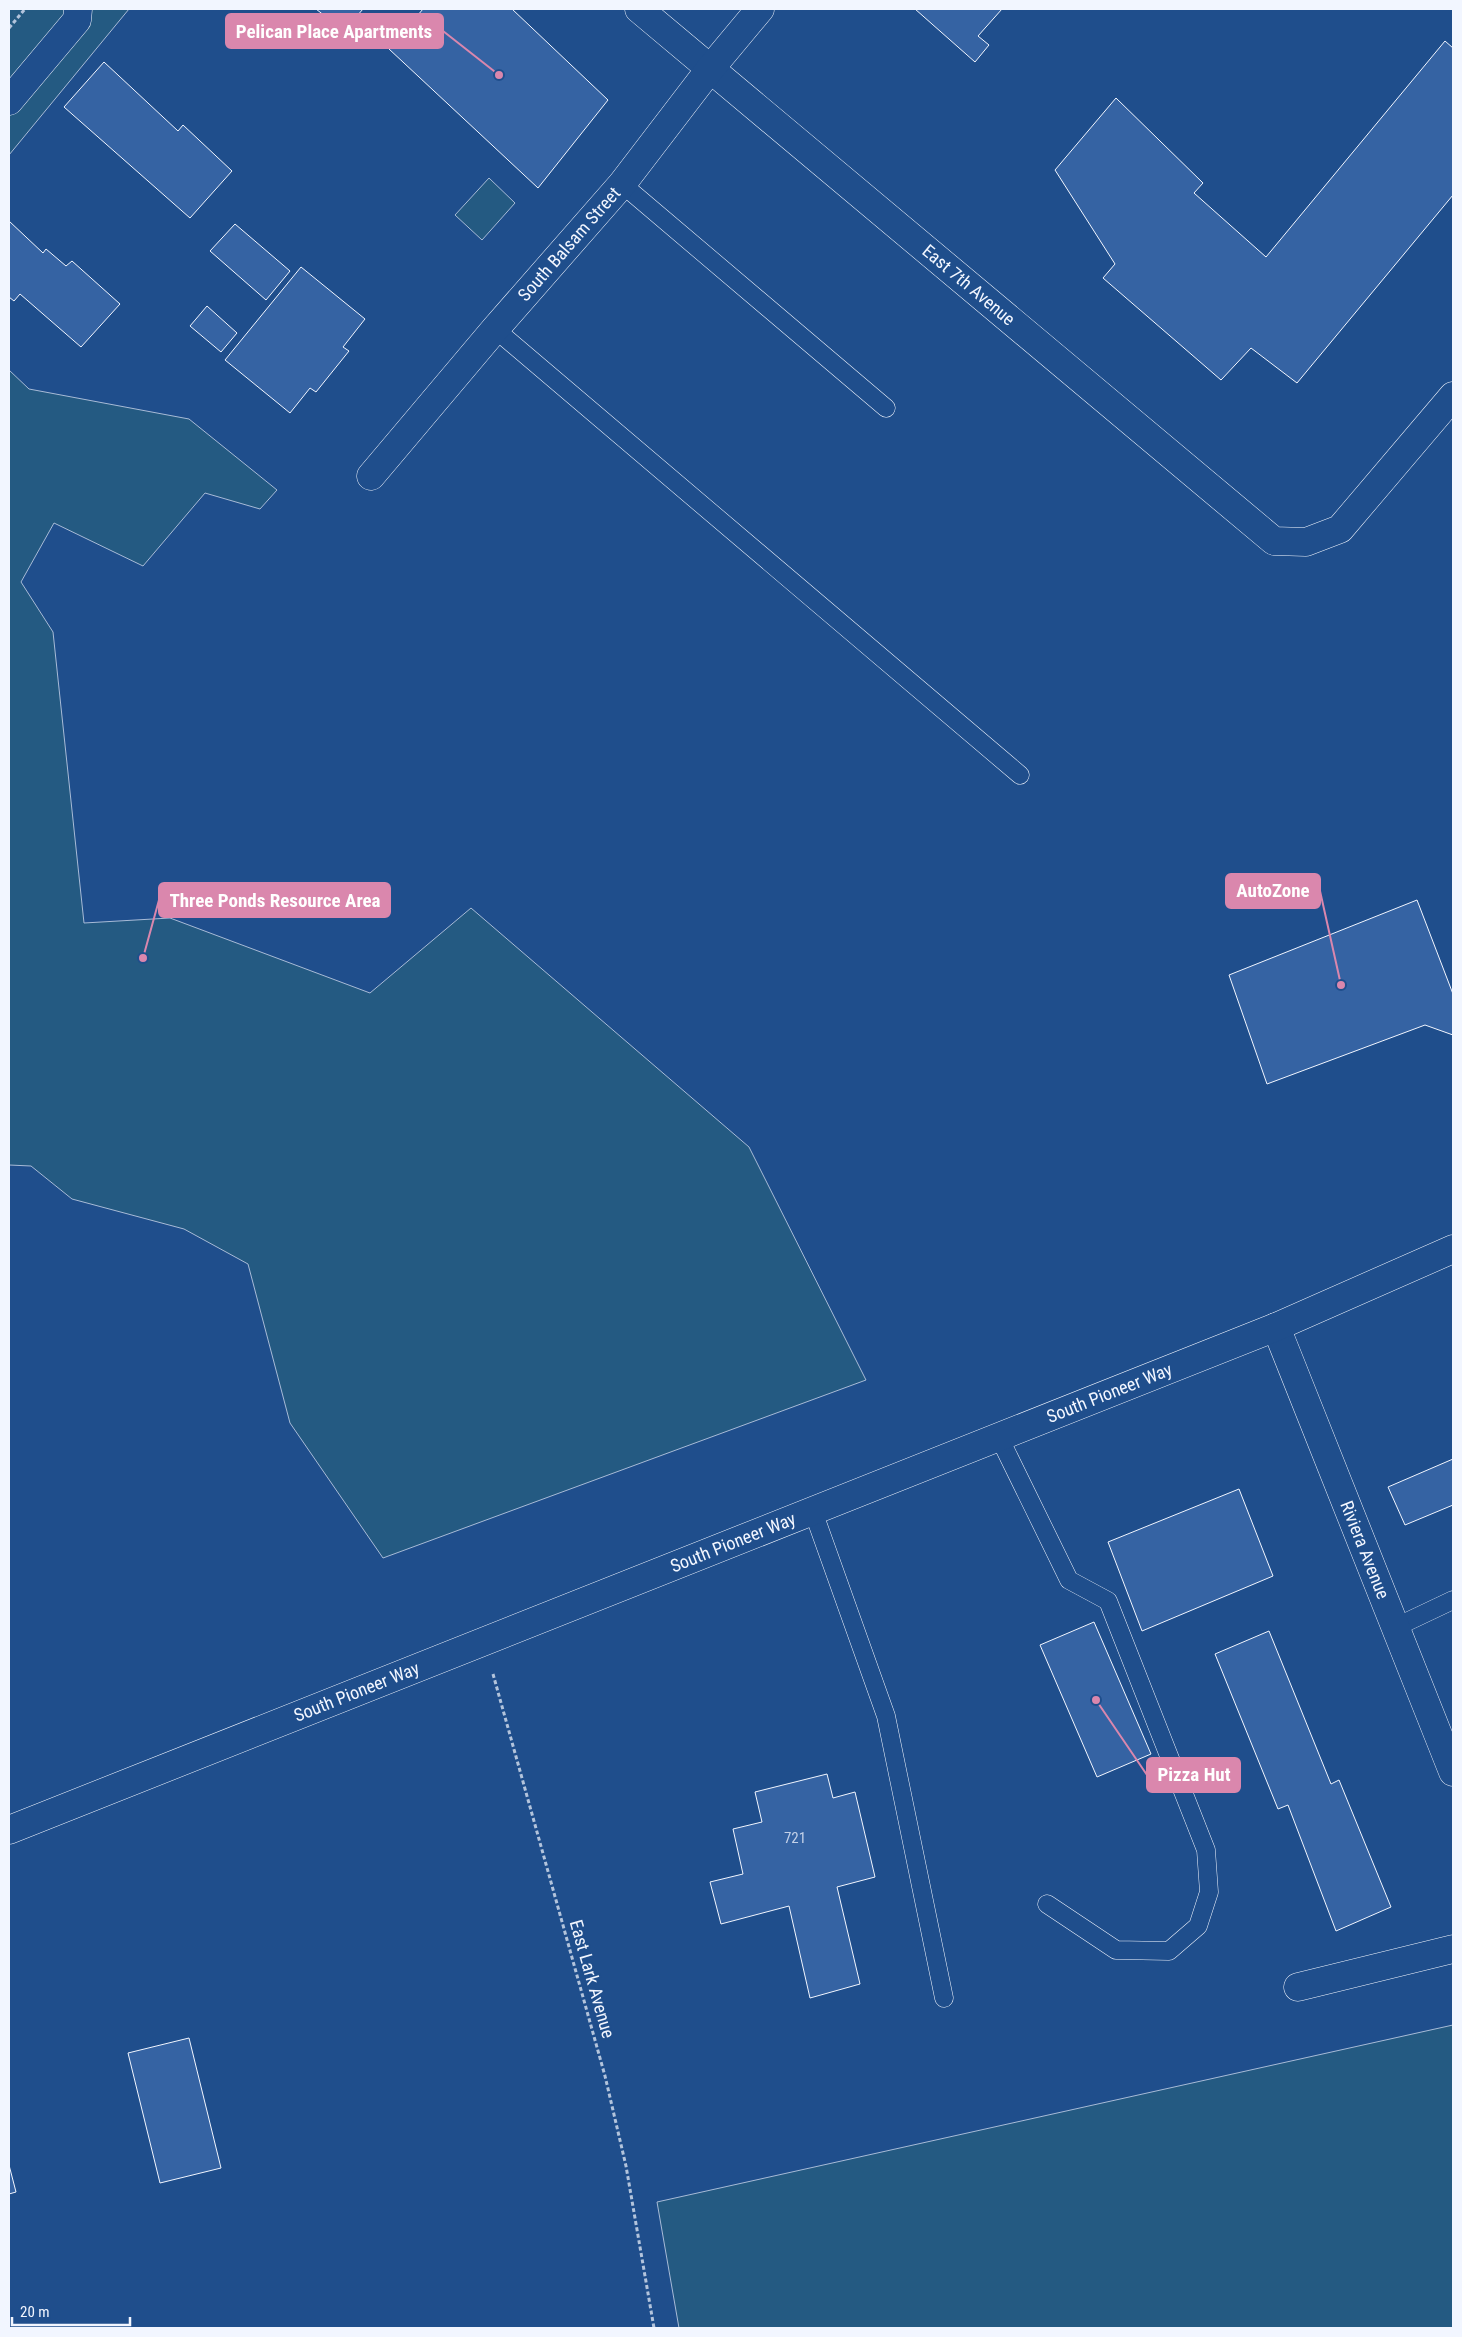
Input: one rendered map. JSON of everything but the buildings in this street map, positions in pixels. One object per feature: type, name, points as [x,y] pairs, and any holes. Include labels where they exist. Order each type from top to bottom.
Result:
[{"type":"street","points":[[9,101],[77,20],[78,9]]},
{"type":"street","name":"East 7th Avenue","points":[[639,9],[1274,541],[1306,542],[1340,529],[1453,396]]},
{"type":"street","name":"South Balsam Street","points":[[372,476],[495,329],[622,184],[710,69],[760,9]]},
{"type":"street","name":"South Pioneer Way","points":[[9,1830],[1276,1327],[1453,1249]]},
{"type":"street","name":"Riviera Avenue","points":[[1276,1327],[1453,1772]]},
{"type":"street","points":[[1298,1987],[1453,1950]]},
{"type":"lane","points":[[622,184],[886,408]]},
{"type":"lane","points":[[495,329],[1020,775]]},
{"type":"lane","points":[[999,1437],[1069,1580],[1108,1601],[1206,1850],[1209,1892],[1198,1926],[1169,1951],[1116,1950],[1048,1904]]},
{"type":"lane","points":[[813,1511],[886,1716],[944,1998]]},
{"type":"lane","points":[[1396,1627],[1453,1600]]},
{"type":"path","points":[[9,28],[24,9]]},
{"type":"path","name":"East Lark Avenue","points":[[483,1641],[606,2076],[626,2166],[654,2328]]},
{"type":"shaded area","points":[[9,9],[129,9],[9,155]]},
{"type":"shaded area","points":[[489,178],[515,203],[482,240],[455,215]]},
{"type":"shaded area","points":[[9,370],[29,389],[189,419],[277,490],[260,509],[205,493],[143,566],[54,523],[21,582],[53,632],[84,923],[170,918],[370,993],[471,908],[749,1147],[866,1380],[383,1558],[290,1423],[248,1264],[184,1229],[72,1199],[31,1166],[9,1165]]},
{"type":"shaded area","points":[[1453,2025],[1453,2328],[679,2328],[657,2202]]},
{"type":"place","name":"Pelican Place Apartments","points":[[499,75]]},
{"type":"place","name":"Three Ponds Resource Area","points":[[143,958]]},
{"type":"place","name":"AutoZone","points":[[1341,985]]},
{"type":"place","name":"Pizza Hut","points":[[1096,1700]]}]
